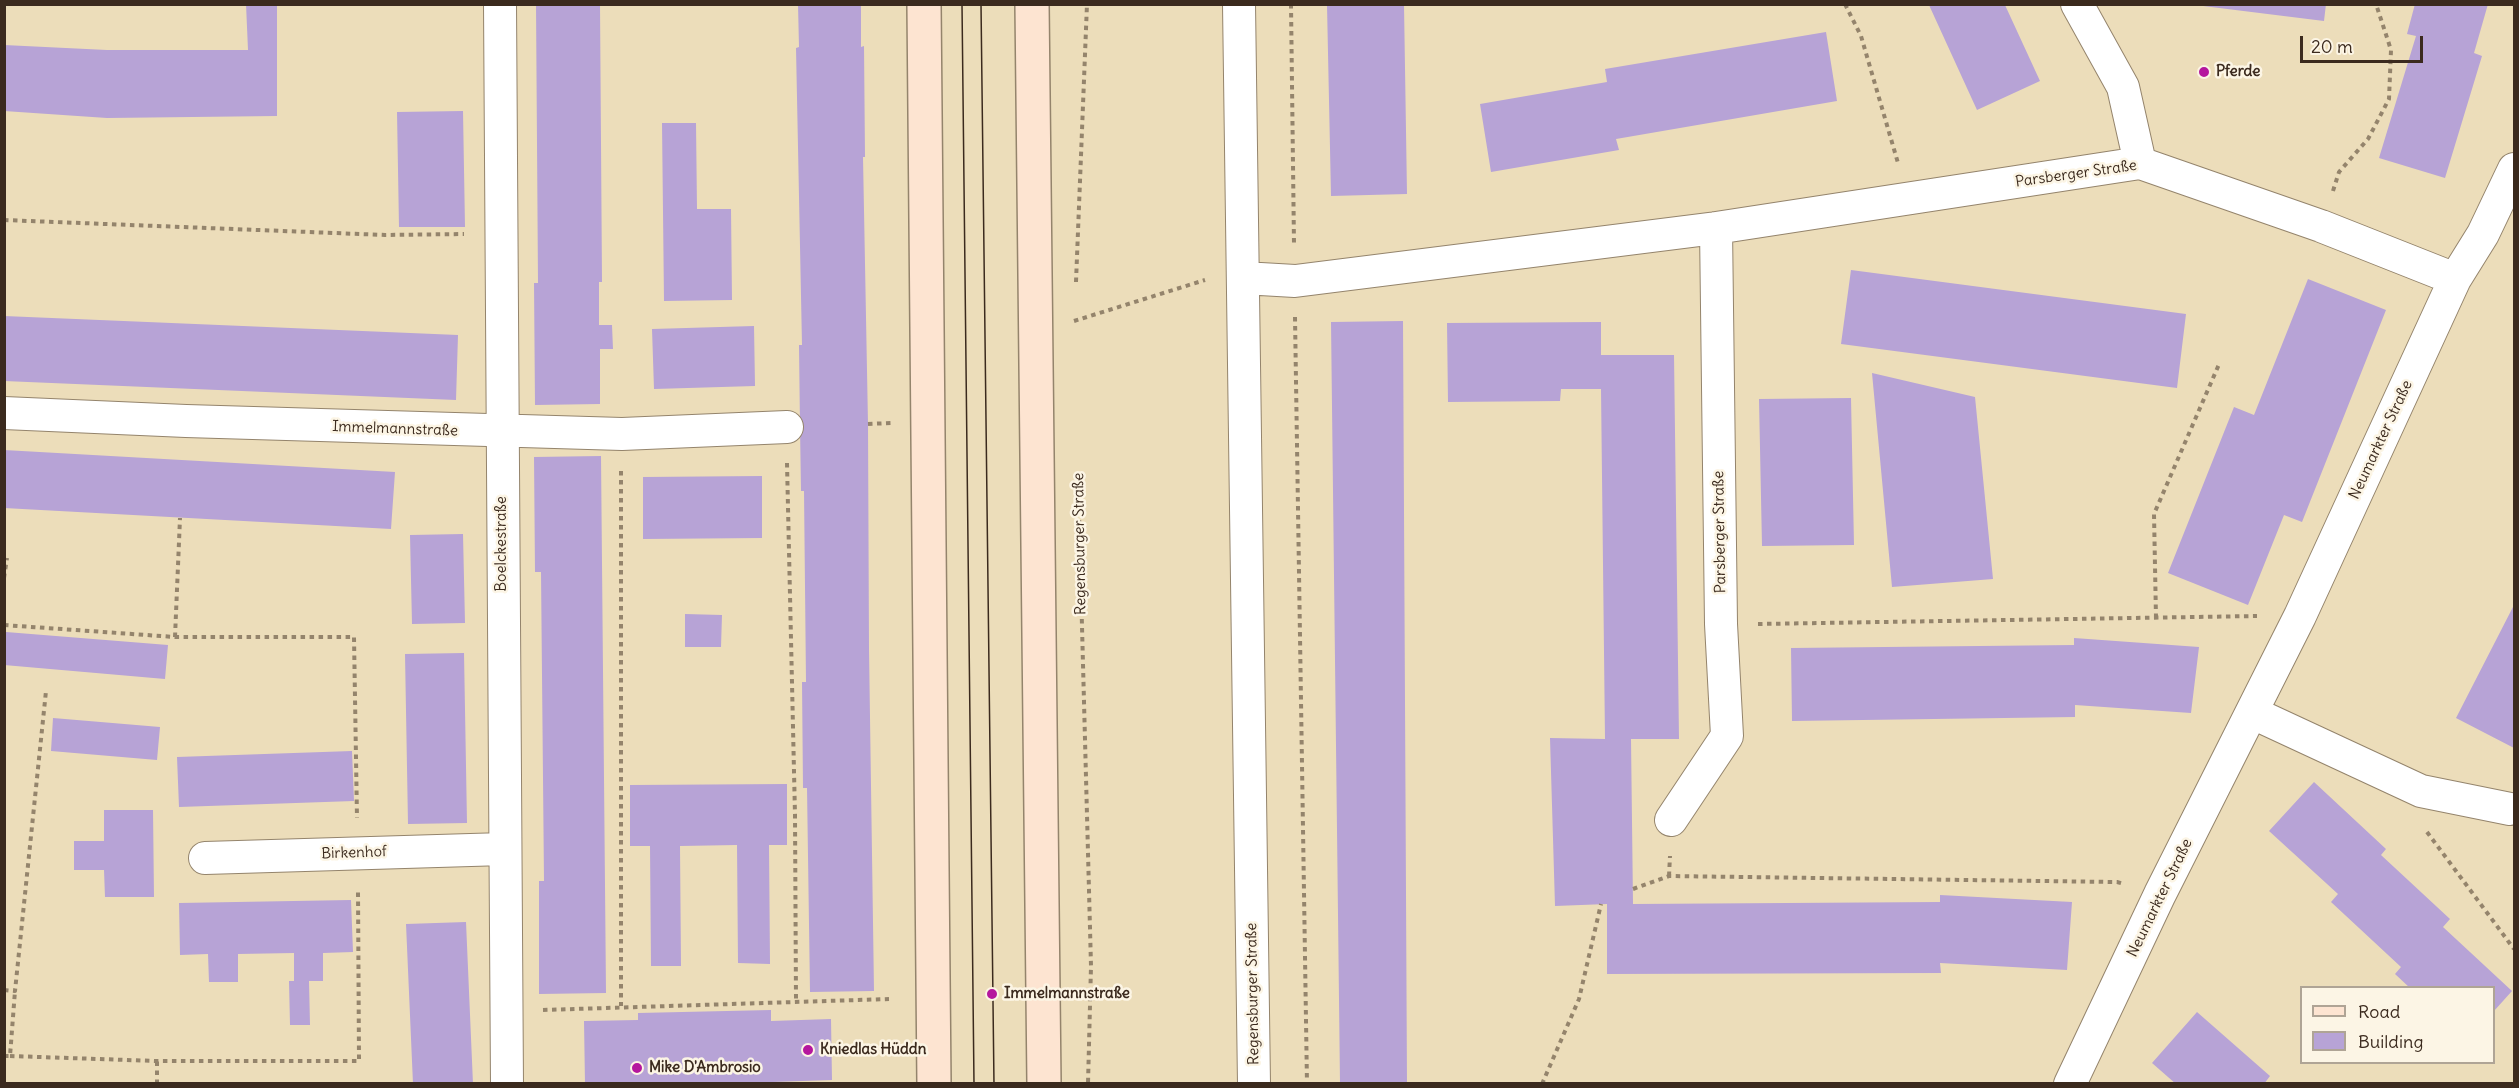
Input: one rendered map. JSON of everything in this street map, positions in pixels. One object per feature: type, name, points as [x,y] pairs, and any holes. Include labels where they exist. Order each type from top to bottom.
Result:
[{"type":"main road","points":[[924,4],[934,1083]]},
{"type":"main road","points":[[1032,4],[1044,1083]]},
{"type":"street","name":"Boelckestraße","points":[[500,4],[507,1083]]},
{"type":"street","name":"Regensburger Straße","points":[[1239,4],[1254,1083]]},
{"type":"street","points":[[2077,4],[2123,87],[2140,163]]},
{"type":"street","name":"Parsberger Straße","points":[[1243,278],[1295,281],[1716,228],[2140,163],[2321,226],[2455,279]]},
{"type":"street","name":"Neumarkter Straße","points":[[2070,1083],[2160,894],[2300,616],[2455,279],[2483,234],[2514,169]]},
{"type":"street","name":"Parsberger Straße","points":[[1671,820],[1727,736],[1721,624],[1716,228]]},
{"type":"street","name":"Immelmannstraße","points":[[4,413],[501,432],[621,434],[787,427]]},
{"type":"street","points":[[2253,713],[2421,791],[2510,809]]},
{"type":"street","name":"Birkenhof","points":[[205,858],[504,849]]},
{"type":"path","points":[[1076,286],[1087,4]]},
{"type":"path","points":[[1291,4],[1306,1083]]},
{"type":"path","points":[[1845,4],[1861,36],[1909,198]]},
{"type":"path","points":[[2321,226],[2340,172],[2368,139],[2389,99],[2391,50],[2376,4]]},
{"type":"path","points":[[4,220],[385,235],[501,234]]},
{"type":"path","points":[[1075,310],[1074,321],[1149,299],[1223,273],[1243,278]]},
{"type":"path","points":[[2156,618],[2154,514],[2220,362]]},
{"type":"path","points":[[787,427],[795,815],[796,1001]]},
{"type":"path","points":[[621,434],[621,1006]]},
{"type":"path","name":"Regensburger Straße","points":[[1078,465],[1091,966],[1088,1083]]},
{"type":"path","points":[[175,637],[180,518]]},
{"type":"path","points":[[4,578],[7,558]]},
{"type":"path","points":[[1721,624],[2300,616]]},
{"type":"path","points":[[4,625],[175,637],[354,637],[359,1061],[157,1061],[4,1056]]},
{"type":"path","points":[[10,1056],[46,691]]},
{"type":"path","points":[[2421,791],[2420,822],[2514,949]]},
{"type":"path","points":[[1633,889],[1669,876],[2117,882],[2160,894]]},
{"type":"path","points":[[1542,1083],[1579,999],[1601,904]]},
{"type":"path","points":[[4,990],[15,991]]},
{"type":"path","points":[[507,1012],[621,1006],[889,999]]},
{"type":"path","points":[[156,1083],[157,1061]]},
{"type":"building","points":[[246,4],[277,4],[277,116],[107,118],[4,111],[4,45],[107,50],[248,50]]},
{"type":"building","points":[[536,4],[600,4],[602,282],[599,282],[599,325],[612,325],[613,349],[600,349],[600,404],[535,405],[534,283],[538,283]]},
{"type":"building","points":[[798,4],[861,4],[861,47],[864,46],[865,157],[863,157],[874,991],[810,992],[807,788],[803,788],[802,682],[806,682],[804,491],[801,491],[799,345],[802,345],[796,48],[799,47]]},
{"type":"building","points":[[2187,4],[2326,4],[2324,21]]},
{"type":"building","points":[[2415,4],[2488,4],[2474,53],[2482,56],[2445,178],[2379,158],[2416,36],[2407,34]]},
{"type":"building","points":[[1327,5],[1404,5],[1407,194],[1331,196]]},
{"type":"building","points":[[1929,5],[2005,5],[2040,81],[1977,110]]},
{"type":"building","points":[[1826,32],[1837,101],[1616,139],[1619,150],[1491,172],[1480,104],[1607,82],[1605,69]]},
{"type":"building","points":[[463,111],[465,227],[399,227],[397,112]]},
{"type":"building","points":[[662,123],[696,123],[697,209],[731,209],[732,300],[664,301]]},
{"type":"building","points":[[1851,270],[2186,314],[2177,388],[1841,344]]},
{"type":"building","points":[[2308,279],[2386,310],[2302,522],[2284,515],[2248,605],[2168,573],[2234,407],[2254,415]]},
{"type":"building","points":[[4,316],[458,335],[456,400],[4,381]]},
{"type":"building","points":[[1403,321],[1407,1084],[1340,1084],[1331,322]]},
{"type":"building","points":[[1601,322],[1601,355],[1674,355],[1679,739],[1631,739],[1633,904],[1940,902],[1940,895],[2072,902],[2067,970],[1940,963],[1941,973],[1607,974],[1607,904],[1555,906],[1550,738],[1605,739],[1601,389],[1561,389],[1560,401],[1448,402],[1447,323]]},
{"type":"building","points":[[754,326],[755,386],[654,389],[652,329]]},
{"type":"building","points":[[1872,373],[1975,397],[1993,579],[1892,587]]},
{"type":"building","points":[[1851,398],[1854,545],[1762,546],[1759,399]]},
{"type":"building","points":[[4,450],[395,472],[391,529],[4,508]]},
{"type":"building","points":[[601,456],[606,993],[539,994],[539,881],[544,881],[541,572],[535,572],[534,457]]},
{"type":"building","points":[[762,476],[762,538],[643,539],[643,477]]},
{"type":"building","points":[[463,534],[465,623],[412,624],[410,535]]},
{"type":"building","points":[[2514,605],[2514,748],[2456,718]]},
{"type":"building","points":[[685,614],[722,615],[721,647],[685,647]]},
{"type":"building","points":[[6,632],[168,645],[165,679],[4,665]]},
{"type":"building","points":[[2074,638],[2199,647],[2191,713],[2075,705],[2075,717],[1792,721],[1791,648],[2074,645]]},
{"type":"building","points":[[464,653],[467,823],[408,824],[405,654]]},
{"type":"building","points":[[53,718],[160,727],[157,760],[51,751]]},
{"type":"building","points":[[352,751],[354,801],[179,807],[177,757]]},
{"type":"building","points":[[2314,782],[2386,849],[2381,855],[2450,919],[2443,927],[2512,991],[2495,1010],[2495,986],[2408,986],[2395,974],[2401,967],[2331,902],[2338,894],[2269,831]]},
{"type":"building","points":[[787,784],[787,845],[769,845],[770,964],[738,963],[737,845],[680,846],[681,966],[651,966],[650,846],[630,846],[630,785]]},
{"type":"building","points":[[104,810],[153,810],[154,897],[105,897],[104,870],[74,870],[74,841],[104,841]]},
{"type":"building","points":[[351,900],[353,952],[323,953],[323,981],[309,981],[310,1025],[290,1025],[289,981],[294,981],[294,953],[238,954],[238,982],[209,982],[208,954],[180,955],[179,903]]},
{"type":"building","points":[[466,922],[473,1084],[413,1084],[406,924]]},
{"type":"building","points":[[771,1010],[771,1021],[831,1019],[832,1080],[773,1082],[773,1084],[585,1084],[584,1021],[638,1020],[638,1013]]},
{"type":"building","points":[[2197,1012],[2270,1076],[2264,1084],[2176,1084],[2152,1063]]},
{"type":"tram line","points":[[962,4],[974,1084]]},
{"type":"tram line","points":[[981,4],[994,1084]]},
{"type":"place","name":"Pferde","points":[[2204,72]]},
{"type":"place","name":"Immelmannstraße","points":[[992,994]]},
{"type":"place","name":"Kniedlas Hüddn","points":[[808,1050]]},
{"type":"place","name":"Mike D'Ambrosio","points":[[637,1068]]}]
